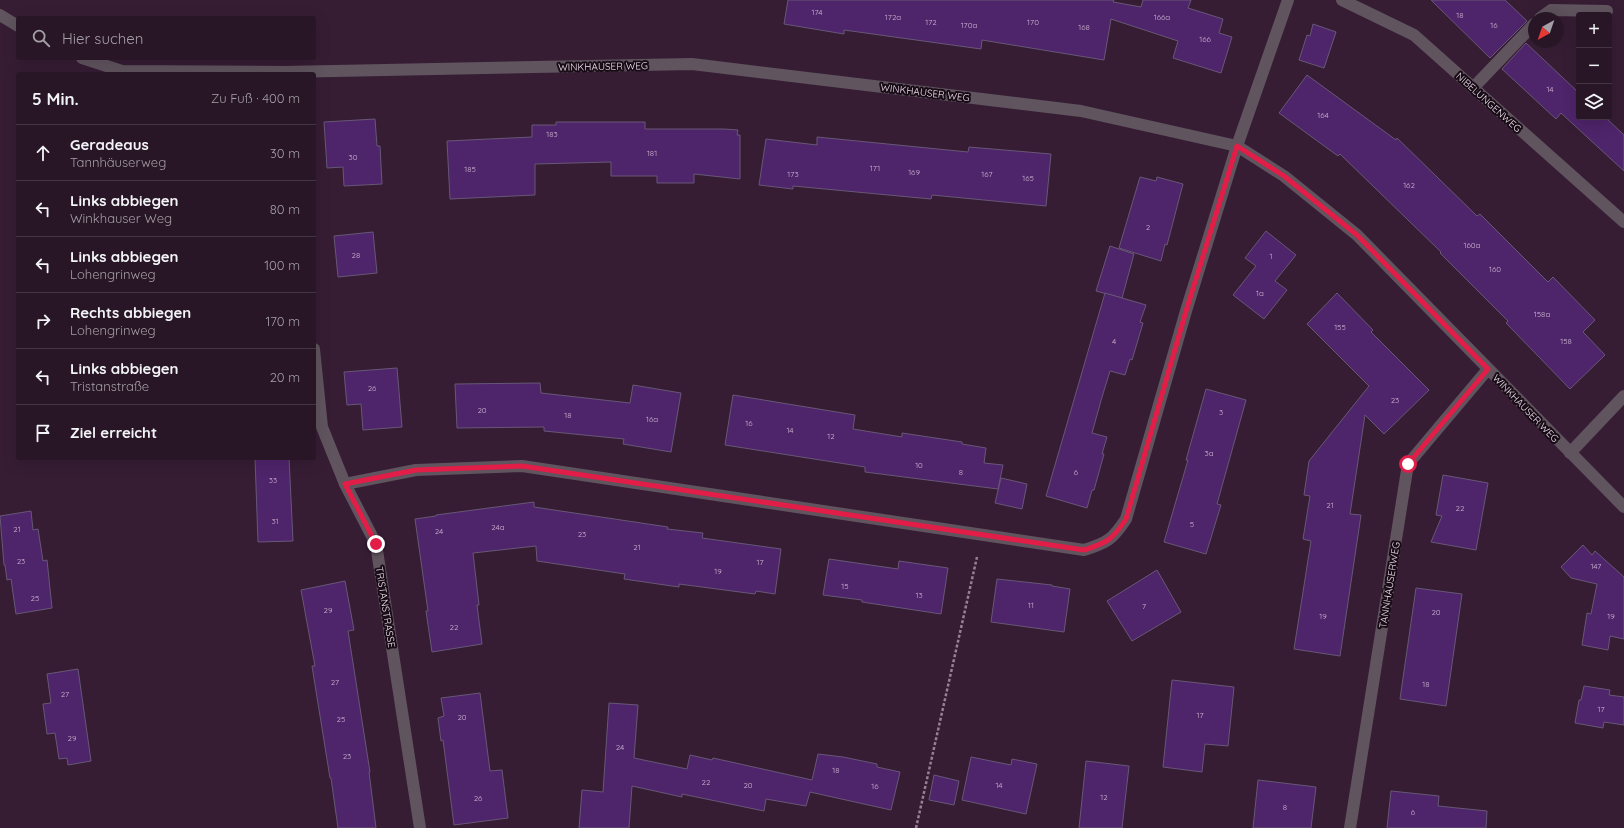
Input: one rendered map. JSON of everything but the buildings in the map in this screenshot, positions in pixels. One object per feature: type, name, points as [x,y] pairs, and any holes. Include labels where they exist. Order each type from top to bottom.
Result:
[{"type":"street","points":[[345,484],[416,470],[522,466],[1084,550],[1102,544],[1116,534],[1126,519],[1184,319],[1237,146],[1288,0]]},
{"type":"street","name":"NIBELUNGENWEG","points":[[1342,0],[1414,35],[1624,222]]},
{"type":"street","points":[[1548,12],[1551,10],[1607,11]]},
{"type":"street","points":[[0,15],[16,25]]},
{"type":"street","points":[[1473,88],[1528,30]]},
{"type":"street","name":"WINKHAUSER WEG","points":[[88,60],[122,71],[284,72],[692,64],[1081,111],[1237,146],[1284,176],[1357,235],[1624,507]]},
{"type":"street","name":"TRISTANSTRASSE","points":[[316,368],[322,427],[345,484],[376,544],[420,828]]},
{"type":"street","name":"TANNHÄUSERWEG","points":[[1350,828],[1408,464],[1488,369]]},
{"type":"street","points":[[1570,453],[1624,396]]},
{"type":"path","points":[[916,828],[982,534]]},
{"type":"route","points":[[376,544],[345,484],[416,470],[522,466],[1084,550],[1102,544],[1116,534],[1126,519],[1186,311],[1237,146],[1284,176],[1357,235],[1488,369],[1408,464]]}]
